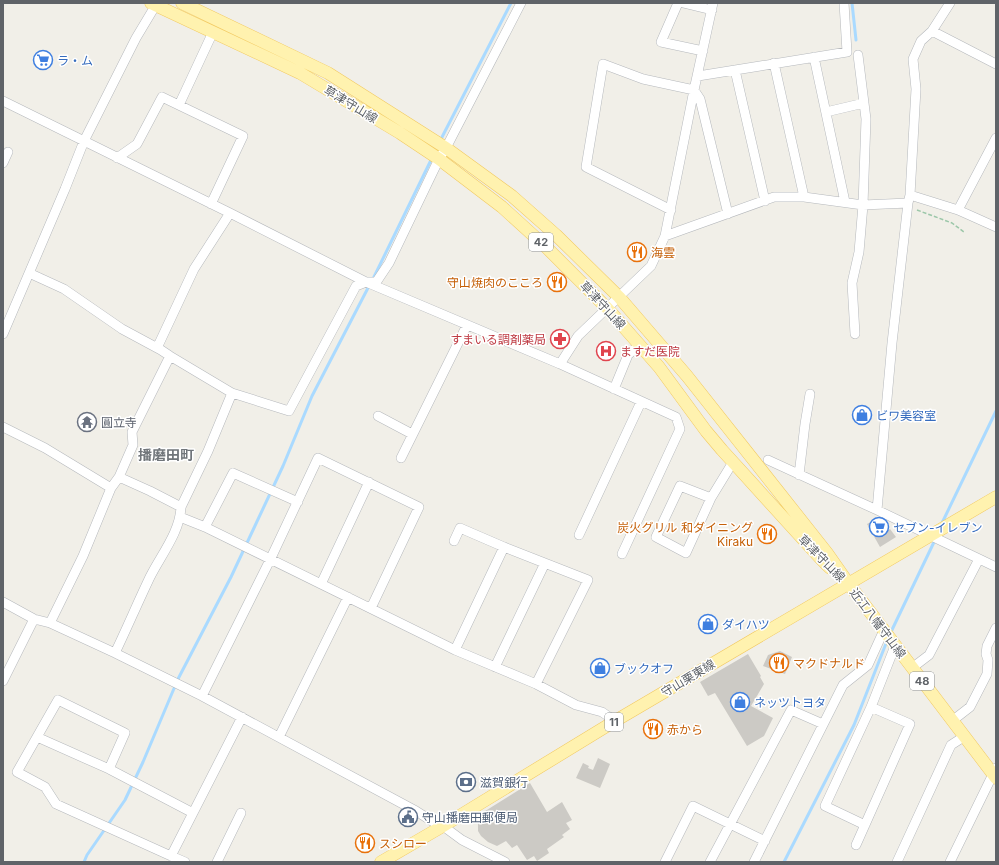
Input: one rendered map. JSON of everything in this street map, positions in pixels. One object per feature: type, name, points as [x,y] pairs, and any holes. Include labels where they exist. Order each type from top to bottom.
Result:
[{"type":"main road","name":"草津守山線","points":[[182,3],[328,73],[446,148],[517,201],[556,234],[619,297],[687,376],[827,553],[848,583]]},
{"type":"main road","name":"草津守山線","points":[[155,4],[300,73],[400,133],[439,159],[502,207],[546,247],[607,308],[659,367],[706,431],[733,462],[820,558],[848,583]]},
{"type":"main road","name":"守山栗東線","points":[[381,862],[615,721],[996,497]]},
{"type":"main road","name":"近江八幡守山線","points":[[848,583],[952,721],[995,773]]},
{"type":"street","points":[[29,273],[64,289],[122,329],[232,393],[289,411],[356,286],[366,282],[377,281],[389,263],[439,159],[520,3]]},
{"type":"street","points":[[678,3],[662,42],[703,51]]},
{"type":"street","points":[[560,364],[578,336],[651,266],[665,236],[694,90],[713,7],[683,3]]},
{"type":"street","points":[[698,76],[847,52],[844,3]]},
{"type":"street","points":[[877,510],[892,343],[909,202],[916,89],[913,59],[921,41],[932,31],[950,3]]},
{"type":"street","points":[[3,334],[84,141],[136,38],[155,4]]},
{"type":"street","points":[[932,31],[996,64]]},
{"type":"street","points":[[179,105],[213,32]]},
{"type":"street","points":[[855,334],[852,283],[859,252],[863,205],[866,119],[858,55]]},
{"type":"street","points":[[814,57],[845,202]]},
{"type":"street","points":[[774,63],[804,197]]},
{"type":"street","points":[[671,210],[586,167],[603,64],[643,79],[694,90],[700,98],[728,214]]},
{"type":"street","points":[[734,70],[764,201]]},
{"type":"street","points":[[117,158],[137,144],[162,97],[243,136],[211,204]]},
{"type":"street","points":[[3,101],[366,282],[560,364],[676,417],[680,429],[622,554]]},
{"type":"street","points":[[826,112],[864,103]]},
{"type":"street","points":[[958,210],[996,138]]},
{"type":"street","points":[[3,163],[8,152]]},
{"type":"street","points":[[665,236],[774,197],[784,196],[804,197],[863,205],[909,202],[958,210],[996,227]]},
{"type":"street","points":[[157,348],[194,269],[230,213]]},
{"type":"street","points":[[401,458],[467,325]]},
{"type":"street","points":[[614,389],[628,355],[639,344]]},
{"type":"street","points":[[50,623],[83,556],[111,488],[119,477],[133,445],[132,432],[170,356]]},
{"type":"street","points":[[115,653],[176,527],[180,517],[181,507],[208,451],[232,393]]},
{"type":"street","points":[[799,475],[810,394]]},
{"type":"street","points":[[578,535],[641,402]]},
{"type":"street","points":[[378,416],[412,434]]},
{"type":"street","points":[[3,427],[45,448],[111,488]]},
{"type":"street","points":[[202,696],[270,560],[318,458],[419,507],[371,608]]},
{"type":"street","points":[[768,460],[931,535],[996,567]]},
{"type":"street","points":[[711,498],[680,486],[656,537],[686,553],[711,498],[733,462]]},
{"type":"street","points":[[205,527],[233,473],[298,502]]},
{"type":"street","points":[[119,477],[150,490],[181,507]]},
{"type":"street","points":[[321,584],[369,482]]},
{"type":"street","points":[[180,517],[205,527],[455,650],[536,684],[576,705],[602,712],[615,721]]},
{"type":"street","points":[[454,541],[460,528],[588,580],[536,684]]},
{"type":"street","points":[[455,650],[504,547]]},
{"type":"street","points":[[912,668],[929,655],[979,559]]},
{"type":"street","points":[[495,667],[545,563]]},
{"type":"street","points":[[279,736],[348,597]]},
{"type":"street","points":[[3,602],[34,619],[50,623],[202,696],[279,736],[416,811],[435,824],[443,826],[462,840],[505,862]]},
{"type":"street","points":[[3,682],[34,619]]},
{"type":"street","points":[[952,721],[970,707],[987,674],[987,646],[996,628]]},
{"type":"street","points":[[754,862],[843,685],[868,665],[884,630]]},
{"type":"street","points":[[865,825],[825,806],[871,707],[895,646]]},
{"type":"street","points":[[109,769],[126,733],[58,700],[17,772],[45,787],[56,804],[185,862]]},
{"type":"street","points":[[856,845],[910,724],[871,707]]},
{"type":"street","points":[[710,862],[791,710],[823,724]]},
{"type":"street","points":[[171,856],[242,717]]},
{"type":"street","points":[[897,862],[951,745],[964,736]]},
{"type":"street","points":[[37,737],[109,769],[193,813]]},
{"type":"street","points":[[950,862],[995,773]]},
{"type":"street","points":[[665,862],[693,806],[764,841]]},
{"type":"street","points":[[217,862],[241,813]]},
{"type":"path","points":[[909,202],[916,209],[952,223],[964,232]]},
{"type":"building","points":[[875,520],[876,523],[881,520],[887,531],[890,529],[896,537],[880,547],[867,524]]},
{"type":"building","points":[[780,651],[792,657],[785,674],[763,666],[768,655]]},
{"type":"building","points":[[748,654],[764,684],[751,706],[773,718],[764,736],[747,746],[715,693],[708,696],[700,682]]},
{"type":"building","points":[[598,758],[610,764],[600,788],[576,778],[583,763],[589,766],[588,768],[593,770]]},
{"type":"building","points":[[530,783],[547,812],[562,802],[572,820],[566,823],[570,829],[562,835],[564,837],[547,849],[549,853],[537,861],[534,856],[527,860],[517,845],[512,848],[506,841],[497,846],[488,842],[478,831],[478,823],[482,813]]},
{"type":"waterway","points":[[440,141],[511,3]]},
{"type":"waterway","points":[[852,3],[856,40]]},
{"type":"waterway","points":[[372,281],[432,158]]},
{"type":"waterway","points":[[84,862],[87,855],[125,800],[143,762],[178,679],[231,577],[283,466],[312,396],[369,286]]},
{"type":"waterway","points":[[942,523],[996,411]]},
{"type":"waterway","points":[[890,634],[935,540]]},
{"type":"waterway","points":[[784,862],[854,725],[887,641]]},
{"type":"place","name":"ラ・ム","points":[[43,60]]},
{"type":"place","name":"海雲","points":[[637,252]]},
{"type":"place","name":"守山焼肉のこころ","points":[[557,282]]},
{"type":"place","name":"すまいる調剤薬局","points":[[560,339]]},
{"type":"place","name":"ますだ医院","points":[[606,351]]},
{"type":"place","name":"ビワ美容室","points":[[862,415]]},
{"type":"place","name":"圓立寺","points":[[87,422]]},
{"type":"place","name":"セブン-イレブン","points":[[879,527]]},
{"type":"place","name":"炭火グリル 和ダイニング Kiraku","points":[[767,534]]},
{"type":"place","name":"ダイハツ","points":[[708,624]]},
{"type":"place","name":"マクドナルド","points":[[779,663]]},
{"type":"place","name":"ブックオフ","points":[[600,668]]},
{"type":"place","name":"ネッツトヨタ","points":[[740,702]]},
{"type":"place","name":"赤から","points":[[653,729]]},
{"type":"place","name":"滋賀銀行","points":[[466,782]]},
{"type":"place","name":"守山播磨田郵便局","points":[[408,817]]},
{"type":"place","name":"スシロー","points":[[365,843]]},
{"type":"district","name":"播磨田町","points":[[166,454]]}]
